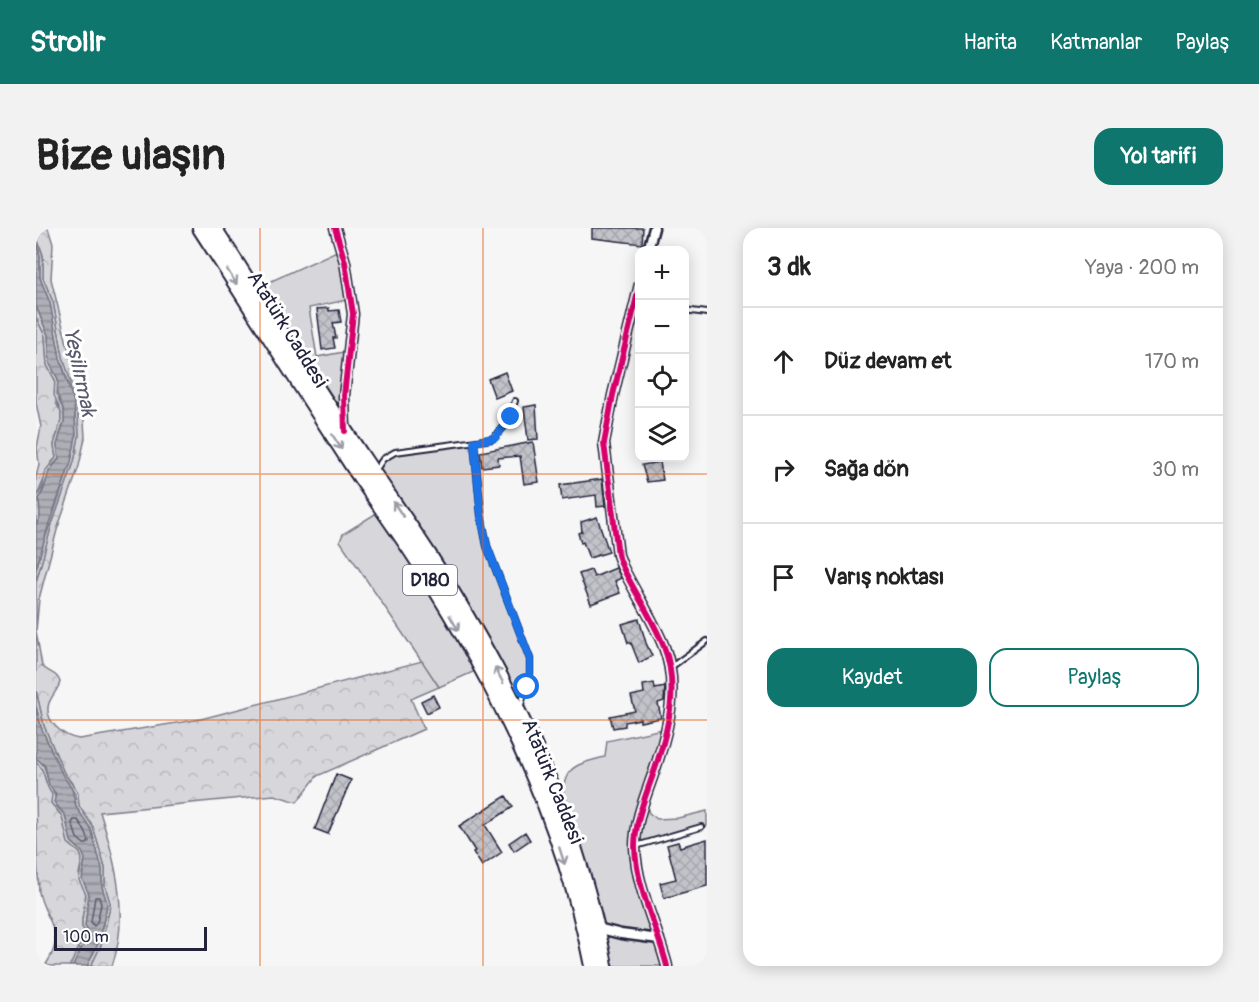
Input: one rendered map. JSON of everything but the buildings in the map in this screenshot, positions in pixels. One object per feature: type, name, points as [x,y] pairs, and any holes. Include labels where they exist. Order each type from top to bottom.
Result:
[{"type":"highway","name":"Atatürk Caddesi","points":[[200,228],[354,468],[420,563],[485,676],[548,814],[572,887],[591,966]]},
{"type":"highway","name":"Atatürk Caddesi","points":[[214,228],[345,431],[429,555],[518,712],[561,810],[575,849],[605,966]]},
{"type":"street","points":[[335,228],[345,262],[353,314],[344,396],[345,431]]},
{"type":"street","points":[[649,246],[654,228]]},
{"type":"street","points":[[635,311],[606,426],[604,456],[618,555],[665,648],[670,668],[672,692],[666,735],[644,799],[637,825],[635,846],[641,882],[667,966]]},
{"type":"street","points":[[597,928],[659,939]]},
{"type":"lane","points":[[689,311],[707,313]]},
{"type":"lane","points":[[374,474],[383,459],[395,452],[492,439],[499,434],[511,417],[515,401]]},
{"type":"lane","points":[[474,442],[481,515],[487,546],[530,659],[530,673],[518,712]]},
{"type":"lane","points":[[670,668],[707,641]]},
{"type":"lane","points":[[635,846],[700,827]]},
{"type":"green space","points":[[36,228],[48,228],[53,244],[51,279],[80,396],[85,438],[79,466],[57,530],[39,599],[36,631],[36,582],[52,524],[74,462],[79,436],[77,402],[63,357],[53,302],[43,278],[43,255]]},
{"type":"green space","points":[[36,235],[43,256],[43,278],[53,302],[63,357],[77,402],[79,436],[74,462],[52,524],[36,582],[36,570],[41,551],[71,462],[76,436],[75,411],[70,387],[60,358],[50,303],[40,278],[40,256]]},
{"type":"green space","points":[[341,249],[351,299],[309,308],[317,357],[349,351],[345,431],[254,289]]},
{"type":"green space","points":[[36,306],[48,335],[50,364],[58,379],[59,401],[64,411],[64,421],[57,445],[59,459],[53,465],[39,499],[40,517],[36,525],[36,498],[42,488],[46,470],[56,458],[54,445],[61,421],[61,412],[54,395],[55,380],[47,365],[45,336],[36,317]]},
{"type":"green space","points":[[36,317],[45,336],[47,365],[55,380],[56,403],[61,412],[61,421],[54,445],[56,458],[51,463],[36,498],[36,477],[39,464],[37,447],[41,427],[36,403]]},
{"type":"green space","points":[[474,442],[481,515],[487,546],[530,659],[530,673],[518,712],[374,474],[388,454]]},
{"type":"green space","points":[[383,509],[480,669],[439,687],[340,541],[343,534]]},
{"type":"green space","points":[[36,631],[42,666],[57,676],[60,682],[49,703],[49,716],[61,731],[79,739],[201,719],[422,661],[439,687],[411,699],[424,729],[317,776],[297,802],[274,795],[100,812],[115,869],[120,928],[112,966],[91,966],[101,945],[109,911],[105,868],[93,827],[79,806],[75,787],[64,773],[44,726],[36,690]]},
{"type":"green space","points":[[36,690],[44,726],[64,773],[78,793],[79,806],[93,827],[105,868],[109,911],[101,945],[91,966],[87,966],[98,944],[107,903],[102,887],[102,869],[91,829],[76,807],[75,794],[62,774],[41,727],[36,706]]},
{"type":"green space","points":[[667,728],[644,799],[649,813],[657,819],[678,818],[707,811],[707,826],[635,847],[637,865],[667,966],[605,966],[561,810],[566,778],[575,767],[582,763],[605,757],[607,741]]},
{"type":"green space","points":[[36,758],[44,766],[55,796],[56,806],[65,815],[71,841],[83,852],[85,859],[82,874],[89,894],[85,926],[89,933],[73,966],[70,966],[86,933],[82,927],[82,920],[86,894],[79,880],[82,859],[80,853],[68,843],[62,816],[51,803],[52,794]]},
{"type":"green space","points":[[36,762],[42,769],[53,795],[51,803],[62,816],[68,842],[80,853],[82,859],[79,874],[86,894],[82,927],[86,933],[70,966],[45,966],[53,951],[55,941],[53,928],[39,892]]},
{"type":"water","points":[[36,242],[40,256],[40,278],[50,303],[60,358],[74,403],[76,436],[71,462],[49,523],[36,570],[36,525],[40,517],[39,499],[49,471],[59,459],[57,445],[64,422],[64,411],[57,394],[58,379],[50,364],[48,335],[36,306]]},
{"type":"water","points":[[36,706],[41,727],[62,774],[72,789],[76,807],[91,829],[102,869],[106,910],[98,944],[87,966],[73,966],[89,933],[85,926],[89,894],[82,879],[85,859],[82,852],[71,841],[65,815],[54,802],[56,794],[49,785],[45,766],[36,758]]},
{"type":"cycle path","points":[[335,228],[345,262],[353,314],[344,396],[345,431]]},
{"type":"cycle path","points":[[636,300],[604,443],[618,555],[660,637],[671,676],[672,691],[668,720],[640,815],[635,847],[643,892],[667,966]]},
{"type":"route","points":[[511,417],[495,438],[474,442],[481,515],[487,546],[530,659],[527,687]]},
{"type":"water label","name":"Yeşilırmak","points":[[80,372]]}]
